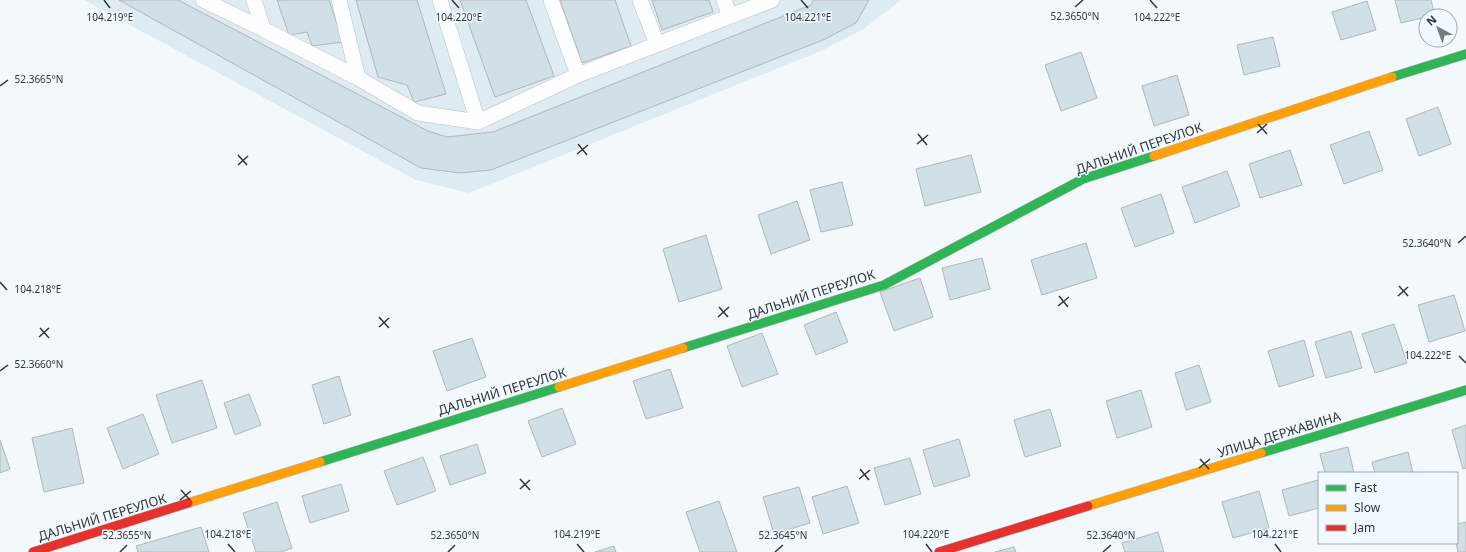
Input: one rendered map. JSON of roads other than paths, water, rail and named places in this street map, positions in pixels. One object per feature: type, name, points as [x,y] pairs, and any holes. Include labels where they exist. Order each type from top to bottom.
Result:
[{"type":"street","name":"ДАЛЬНИЙ ПЕРЕУЛОК","points":[[33,552],[884,285],[1083,179],[1466,54]]},
{"type":"street","name":"УЛИЦА ДЕРЖАВИНА","points":[[939,552],[1466,390]]},
{"type":"lane","points":[[203,0],[358,78],[418,113],[478,122],[578,75],[772,0]]},
{"type":"lane","points":[[254,0],[263,29]]},
{"type":"lane","points":[[339,0],[358,78]]},
{"type":"lane","points":[[440,0],[478,122]]},
{"type":"lane","points":[[551,0],[578,75]]},
{"type":"lane","points":[[640,0],[657,44]]},
{"type":"lane","points":[[724,0],[730,16]]}]
